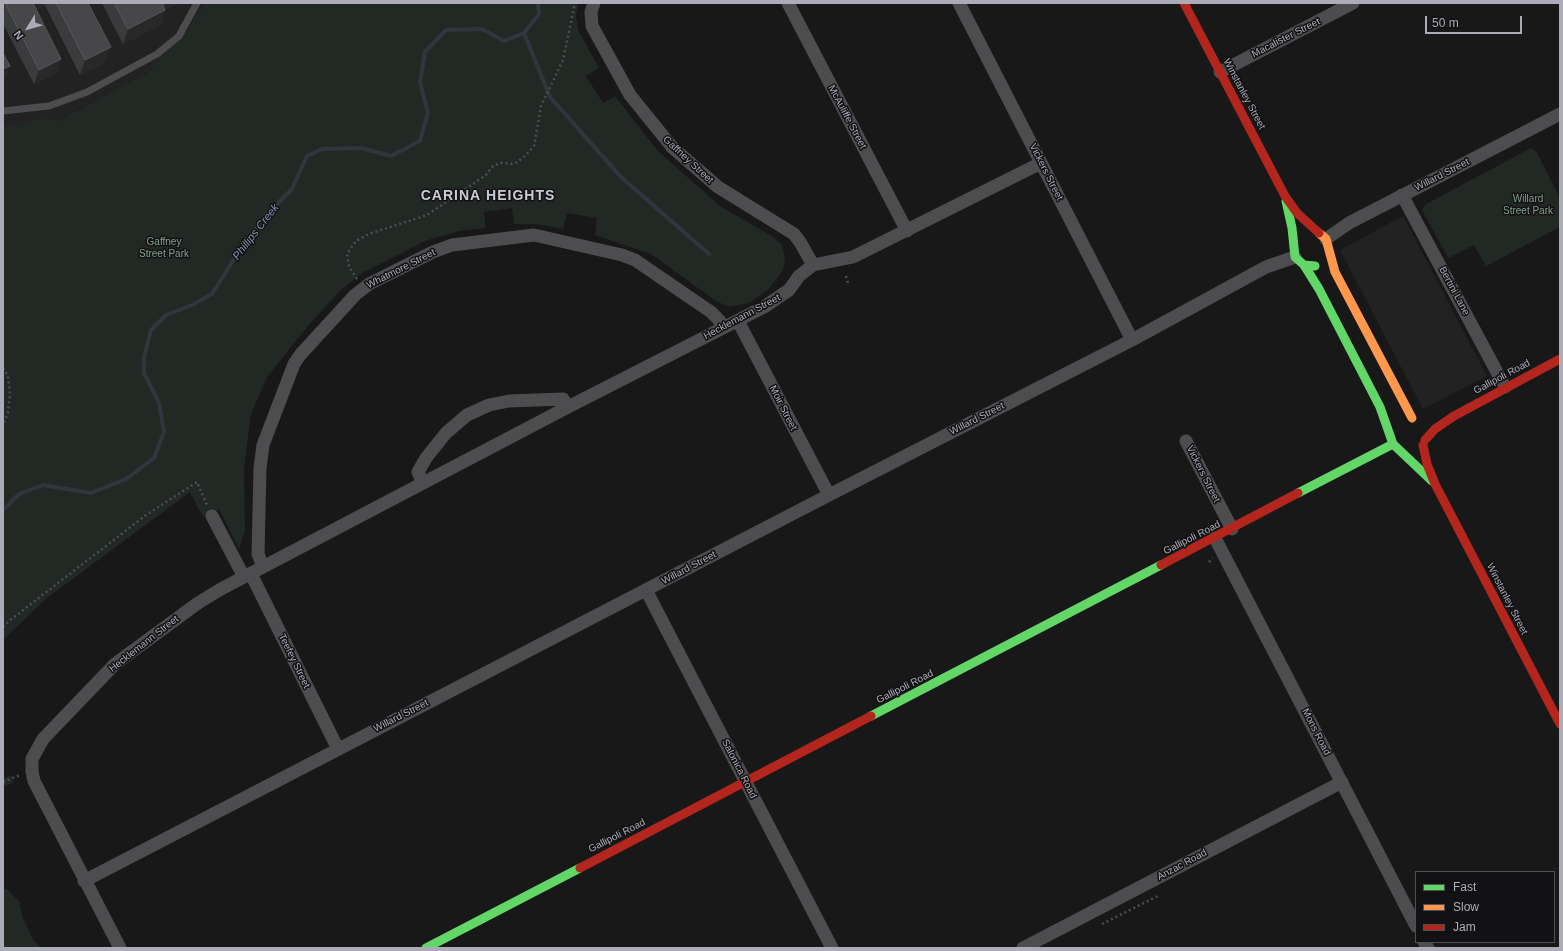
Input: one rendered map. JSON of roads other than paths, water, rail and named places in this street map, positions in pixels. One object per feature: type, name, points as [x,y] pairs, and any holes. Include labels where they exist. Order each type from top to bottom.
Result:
[{"type":"street","name":"Gaffney Street","points":[[594,3],[591,12],[592,26],[630,95],[661,135],[672,147],[718,187],[794,234],[813,265]]},
{"type":"street","name":"McAuliffe Street","points":[[788,3],[907,231]]},
{"type":"street","name":"Vickers Street","points":[[959,3],[1132,340]]},
{"type":"street","name":"Winstanley Street","points":[[1184,3],[1285,196],[1297,213],[1324,240],[1335,272],[1422,422],[1427,464],[1435,484],[1560,724]]},
{"type":"street","name":"Macalister Street","points":[[1220,72],[1353,3]]},
{"type":"street","name":"Willard Street","points":[[1324,240],[1349,223],[1560,114]]},
{"type":"street","points":[[813,265],[853,257],[1041,162]]},
{"type":"street","name":"Bertini Lane","points":[[1402,195],[1506,387]]},
{"type":"street","name":"Winstanley Street","points":[[1285,196],[1297,256],[1319,289],[1380,407],[1393,444],[1435,484]]},
{"type":"street","points":[[1302,234],[1324,240],[1325,261],[1320,264],[1309,267],[1297,256],[1302,234]]},
{"type":"street","name":"Whatmore Street","points":[[263,567],[258,554],[260,468],[263,445],[294,364],[300,355],[354,295],[363,288],[442,248],[452,245],[534,235],[614,253],[634,260],[711,312],[719,320],[723,328]]},
{"type":"street","name":"Willard Street","points":[[84,881],[829,495],[1132,340],[1266,267],[1297,256]]},
{"type":"street","name":"Hecklemann Street","points":[[84,881],[34,781],[32,759],[43,739],[115,664],[198,603],[423,482],[738,321],[783,295],[793,287],[804,271],[813,265]]},
{"type":"street","name":"Moir Street","points":[[738,321],[829,495]]},
{"type":"street","name":"Gallipoli Road","points":[[1424,442],[1434,429],[1454,416],[1560,359]]},
{"type":"street","points":[[423,482],[418,472],[426,458],[446,433],[467,415],[489,405],[509,401],[562,398],[568,407]]},
{"type":"street","name":"Gallipoli Road","points":[[1422,422],[1454,416]]},
{"type":"street","points":[[1390,433],[1398,421],[1422,422]]},
{"type":"street","name":"Vickers Street","points":[[1186,441],[1232,529]]},
{"type":"street","points":[[1402,452],[1414,452],[1424,442]]},
{"type":"street","name":"Gallipoli Road","points":[[426,948],[1393,444]]},
{"type":"street","name":"Teefey Street","points":[[212,516],[248,575],[338,749]]},
{"type":"street","name":"Mons Road","points":[[1215,538],[1415,924]]},
{"type":"street","name":"Salonica Road","points":[[646,590],[832,948]]},
{"type":"street","name":"Anzac Road","points":[[1023,948],[1342,782]]},
{"type":"street","points":[[84,881],[120,948]]},
{"type":"lane","points":[[3,111],[49,106],[87,92],[157,54],[179,36],[198,3]]},
{"type":"waterway","name":"Phillips Creek","points":[[3,510],[19,494],[43,485],[91,493],[126,479],[154,458],[164,432],[159,403],[144,373],[144,357],[151,330],[166,315],[192,305],[212,294],[241,248],[267,214],[292,189],[307,156],[322,149],[361,148],[391,156],[420,141],[428,113],[420,82],[425,52],[446,30],[482,29],[504,41],[524,33],[539,14],[538,3]]},
{"type":"waterway","points":[[524,33],[550,97],[621,177],[709,254]]},
{"type":"district","name":"CARINA HEIGHTS","points":[[488,196]]},
{"type":"park label","name":"Willard Street Park","points":[[1528,204]]},
{"type":"park label","name":"Gaffney Street Park","points":[[164,248]]}]
